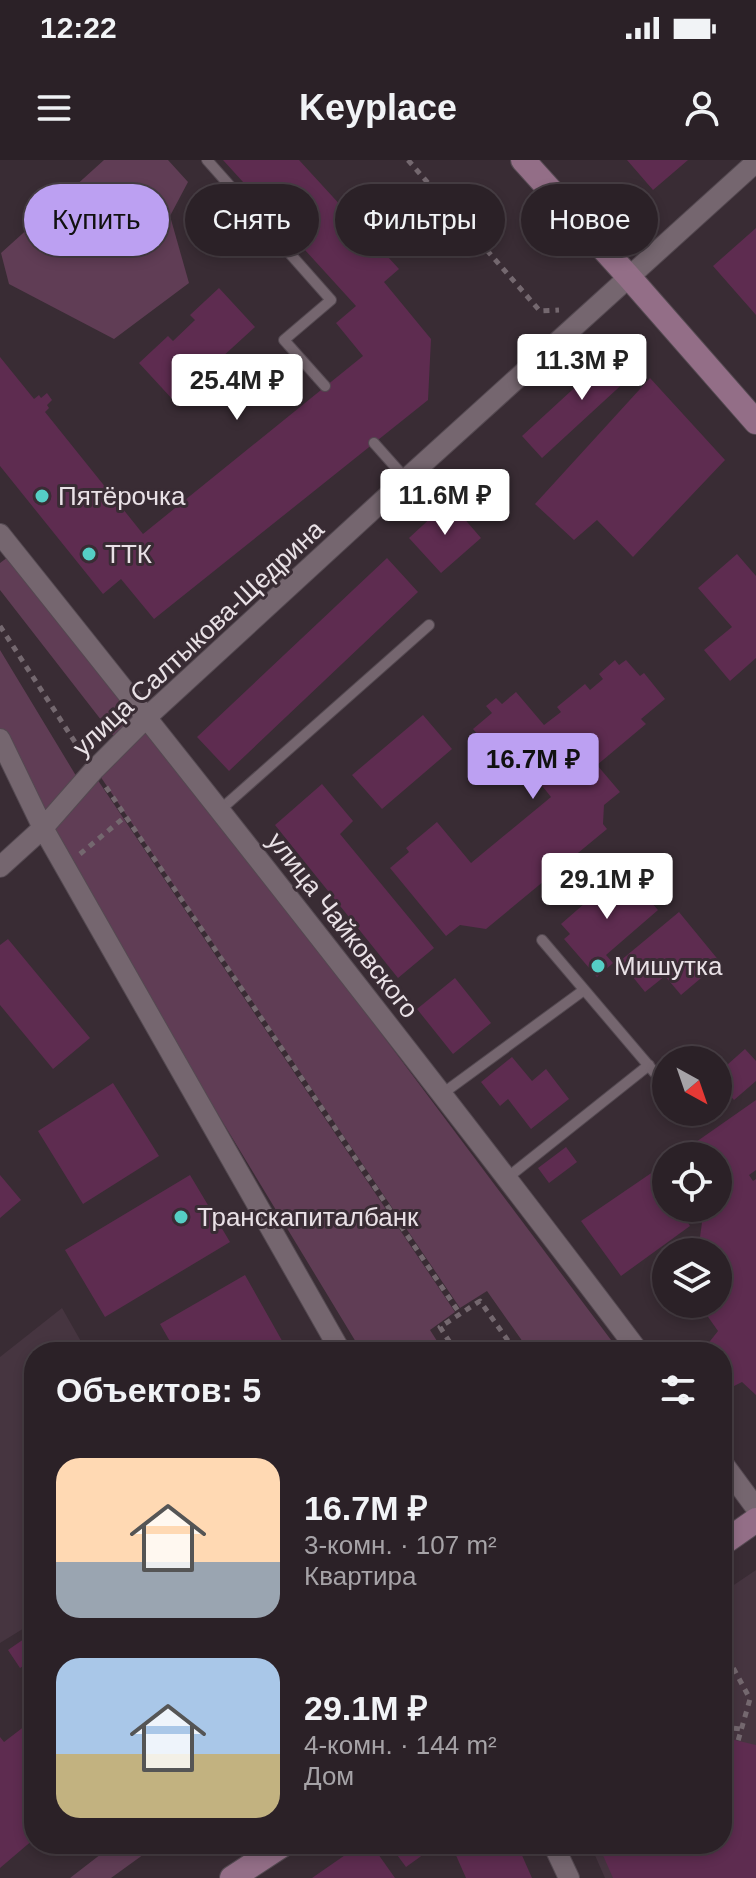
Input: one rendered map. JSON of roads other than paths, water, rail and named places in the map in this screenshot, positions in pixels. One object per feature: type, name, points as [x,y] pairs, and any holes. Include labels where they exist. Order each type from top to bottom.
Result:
[{"type":"main road","points":[[533,163],[756,422]]},
{"type":"main road","points":[[732,1537],[756,1520]]},
{"type":"main road","points":[[232,1878],[265,1854]]},
{"type":"street","name":"улица Салтыкова-Щедрина","points":[[0,867],[43,828],[94,770],[147,717],[756,162]]},
{"type":"street","name":"улица Чайковского","points":[[0,534],[442,1094],[631,1342]]},
{"type":"street","points":[[0,739],[43,828],[335,1342]]},
{"type":"street","points":[[732,1476],[756,1508]]},
{"type":"street","points":[[558,1854],[569,1878]]},
{"type":"lane","points":[[207,160],[331,300],[284,340],[325,386]]},
{"type":"lane","points":[[374,443],[406,479]]},
{"type":"lane","points":[[220,810],[429,625]]},
{"type":"lane","points":[[542,940],[652,1069]]},
{"type":"lane","points":[[442,1094],[584,990]]},
{"type":"lane","points":[[507,1178],[649,1065]]},
{"type":"place","name":"Пятёрочка","points":[[42,496]]},
{"type":"place","name":"ТТК","points":[[89,554]]},
{"type":"place","name":"Мишутка","points":[[598,966]]},
{"type":"place","name":"Транскапиталбанк","points":[[181,1217]]}]
